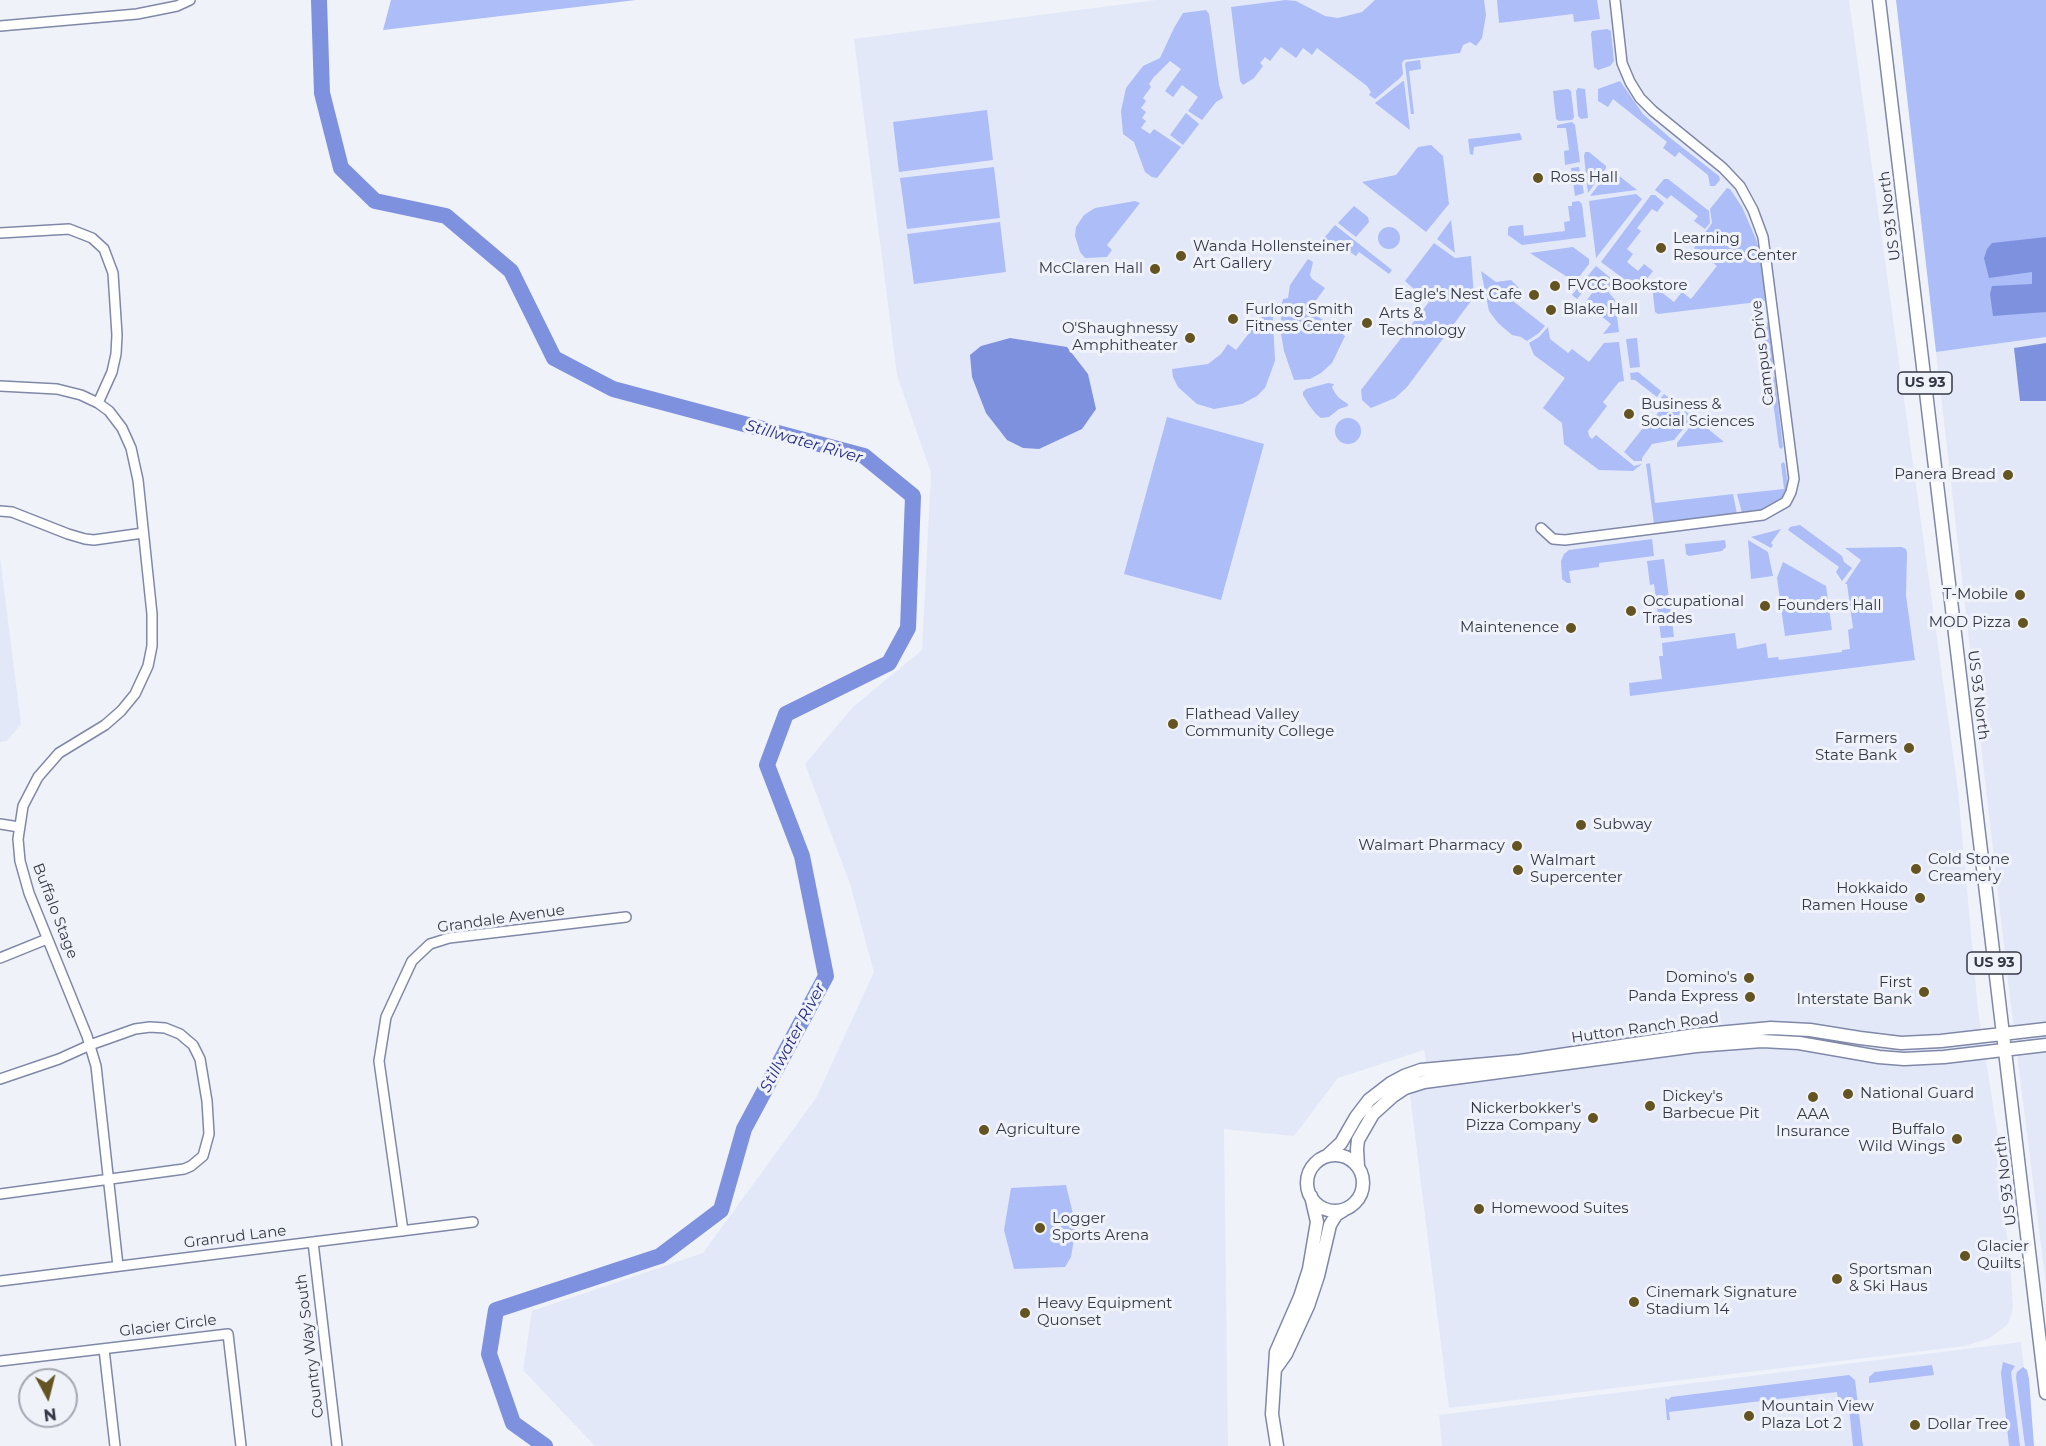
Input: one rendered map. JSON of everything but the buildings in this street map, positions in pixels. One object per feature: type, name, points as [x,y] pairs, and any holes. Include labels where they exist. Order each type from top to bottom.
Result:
[{"type":"main road","name":"US 93 North","points":[[1879,0],[2046,1393]]},
{"type":"main road","name":"Hutton Ranch Road","points":[[1327,1156],[1339,1147],[1356,1117],[1378,1091],[1397,1079],[1421,1071],[1520,1061],[1695,1035],[1761,1029],[1810,1030],[1901,1043],[1941,1041],[2046,1029]]},
{"type":"main road","name":"Hutton Ranch Road","points":[[1358,1166],[1356,1149],[1358,1140],[1373,1114],[1405,1088],[1424,1082],[1696,1046],[1762,1041],[1816,1045],[1890,1058],[1944,1057],[2046,1045]]},
{"type":"main road","points":[[1276,1368],[1286,1353],[1308,1306],[1330,1225],[1336,1215],[1353,1205],[1362,1191],[1364,1182],[1358,1166],[1344,1156],[1327,1156],[1317,1162],[1308,1175],[1307,1183],[1317,1222],[1300,1297],[1276,1352],[1272,1403],[1277,1446]]},
{"type":"main road","points":[[1311,1196],[1319,1206],[1327,1210],[1344,1210]]},
{"type":"street","points":[[0,26],[136,14],[177,6],[190,0]]},
{"type":"street","name":"Campus Drive","points":[[1541,528],[1553,539],[1564,540],[1763,514],[1786,502],[1794,479],[1763,237],[1753,210],[1740,186],[1723,168],[1653,111],[1635,90],[1622,63],[1615,0]]},
{"type":"street","points":[[0,233],[69,229],[93,238],[104,249],[113,273],[117,335],[112,372],[98,403]]},
{"type":"street","name":"Buffalo Stage","points":[[0,386],[57,389],[81,395],[98,403],[116,419],[131,448],[138,480],[153,635],[145,675],[129,703],[114,719],[68,746],[44,768],[27,796],[19,827],[22,872],[90,1045],[98,1084],[118,1266]]},
{"type":"street","points":[[0,511],[12,512],[85,539],[94,540],[143,533]]},
{"type":"street","points":[[0,824],[19,827]]},
{"type":"street","name":"Grandale Avenue","points":[[403,1231],[380,1061],[386,1017],[412,962],[430,944],[449,938],[626,917]]},
{"type":"street","points":[[0,958],[47,939]]},
{"type":"street","points":[[0,1079],[135,1029],[165,1028],[180,1034],[193,1045],[200,1059],[204,1076],[208,1141],[203,1156],[198,1162],[176,1172],[0,1194]]},
{"type":"street","name":"Granrud Lane","points":[[0,1281],[473,1222]]},
{"type":"street","name":"Country Way South","points":[[313,1242],[338,1446]]},
{"type":"street","name":"Glacier Circle","points":[[0,1361],[228,1334],[241,1446]]},
{"type":"street","points":[[104,1349],[115,1446]]},
{"type":"shaded area","points":[[391,0],[636,0],[383,30]]},
{"type":"shaded area","name":"Flathead Valley Community College","points":[[1156,0],[1849,0],[1958,790],[1978,1010],[2007,1193],[2006,1227],[2013,1308],[2008,1324],[1990,1338],[1965,1346],[1449,1408],[1407,1071],[1424,1063],[1426,1059],[1424,1050],[1338,1078],[1294,1136],[1224,1129],[1228,1446],[595,1446],[523,1370],[532,1311],[703,1253],[816,1098],[874,972],[850,884],[805,764],[853,707],[922,650],[931,473],[897,375],[854,39]]},
{"type":"shaded area","points":[[1286,0],[1296,1],[1325,16],[1338,18],[1362,12],[1375,0],[1484,0],[1486,15],[1482,38],[1476,46],[1470,42],[1463,45],[1460,53],[1404,60],[1403,74],[1375,99],[1369,95],[1371,92],[1367,86],[1317,48],[1312,55],[1303,48],[1296,58],[1281,47],[1270,61],[1265,57],[1260,63],[1263,66],[1254,78],[1243,85],[1240,81],[1231,7]]},
{"type":"shaded area","points":[[1497,0],[1597,0],[1600,19],[1574,22],[1573,14],[1499,23]]},
{"type":"shaded area","points":[[1896,0],[2046,0],[2046,337],[1936,352]]},
{"type":"shaded area","points":[[1206,10],[1209,14],[1219,85],[1223,98],[1216,102],[1202,120],[1188,111],[1198,97],[1182,85],[1173,97],[1165,91],[1181,69],[1170,61],[1153,78],[1149,84],[1151,87],[1143,98],[1146,101],[1141,108],[1146,112],[1142,118],[1146,121],[1141,128],[1150,134],[1154,129],[1181,147],[1157,178],[1152,177],[1145,172],[1134,142],[1123,134],[1121,111],[1126,88],[1143,66],[1160,58],[1183,13]]},
{"type":"shaded area","points":[[1607,29],[1611,31],[1614,61],[1610,66],[1598,70],[1594,67],[1591,34],[1592,31]]},
{"type":"shaded area","points":[[1420,60],[1421,69],[1409,71],[1414,114],[1411,114],[1405,64]]},
{"type":"shaded area","points":[[1404,81],[1410,130],[1375,103]]},
{"type":"shaded area","points":[[1620,81],[1643,114],[1719,176],[1720,180],[1715,186],[1710,186],[1708,175],[1679,152],[1675,157],[1663,148],[1667,142],[1613,99],[1608,107],[1598,101],[1598,89]]},
{"type":"shaded area","points":[[1578,88],[1585,89],[1588,118],[1581,119],[1578,116],[1576,91]]},
{"type":"shaded area","points":[[1568,89],[1571,91],[1574,117],[1572,120],[1559,121],[1556,119],[1553,91]]},
{"type":"shaded area","points":[[987,110],[993,160],[899,172],[893,122]]},
{"type":"shaded area","points":[[1186,113],[1199,124],[1183,145],[1170,135]]},
{"type":"shaded area","points":[[1572,122],[1575,125],[1580,162],[1565,165],[1564,151],[1569,150],[1566,128],[1557,128],[1557,125]]},
{"type":"shaded area","points":[[1520,133],[1522,140],[1474,147],[1473,155],[1470,154],[1468,139]]},
{"type":"shaded area","points":[[1431,145],[1443,156],[1449,204],[1426,232],[1362,182],[1396,175],[1418,147]]},
{"type":"shaded area","points":[[1585,152],[1589,152],[1606,166],[1588,193],[1584,156]]},
{"type":"shaded area","points":[[994,167],[1000,218],[907,229],[900,178]]},
{"type":"shaded area","points":[[1579,167],[1584,193],[1575,196],[1571,168]]},
{"type":"shaded area","points":[[1609,171],[1613,171],[1637,190],[1590,196]]},
{"type":"shaded area","points":[[1664,179],[1668,179],[1709,211],[1710,223],[1705,229],[1694,221],[1698,216],[1671,195],[1667,199],[1655,190]]},
{"type":"shaded area","points":[[1727,188],[1742,207],[1756,239],[1766,301],[1658,314],[1655,312],[1652,286],[1674,302],[1682,292],[1691,299],[1717,266],[1694,248],[1712,223],[1710,209]]},
{"type":"shaded area","points":[[1636,194],[1642,199],[1596,258],[1589,201]]},
{"type":"shaded area","points":[[1651,195],[1655,195],[1664,203],[1657,212],[1652,209],[1637,228],[1641,231],[1627,249],[1633,254],[1627,262],[1638,271],[1644,264],[1653,271],[1646,280],[1628,282],[1601,262]]},
{"type":"shaded area","points":[[1135,201],[1140,203],[1107,245],[1112,250],[1107,257],[1085,258],[1080,252],[1075,236],[1076,227],[1084,215],[1095,208]]},
{"type":"shaded area","points":[[1579,201],[1582,204],[1586,237],[1522,245],[1508,235],[1510,226],[1523,225],[1524,236],[1565,231],[1564,222],[1570,221],[1568,206],[1572,206],[1572,202]]},
{"type":"shaded area","points":[[1354,206],[1368,217],[1369,222],[1356,237],[1338,223]]},
{"type":"shaded area","points":[[1451,220],[1455,253],[1437,239]]},
{"type":"shaded area","points":[[1000,222],[1006,272],[914,284],[907,234]]},
{"type":"shaded area","points":[[1335,225],[1392,270],[1389,274],[1359,252],[1356,256],[1332,240],[1324,249],[1321,248],[1318,245]]},
{"type":"shaded area","points":[[1389,227],[1397,230],[1400,238],[1397,246],[1389,249],[1381,246],[1378,238],[1381,230]]},
{"type":"shaded area","points":[[2046,237],[2046,312],[1993,316],[1990,294],[1992,286],[2032,284],[2032,272],[1989,278],[1984,258],[1987,249],[1992,243]]},
{"type":"shaded area","points":[[1434,243],[1455,258],[1471,256],[1474,297],[1407,387],[1395,398],[1371,408],[1362,400],[1361,390],[1429,302],[1405,281]]},
{"type":"shaded area","points":[[1573,247],[1589,259],[1589,264],[1575,282],[1530,253]]},
{"type":"shaded area","points":[[1308,259],[1313,262],[1310,275],[1312,279],[1325,288],[1309,310],[1345,336],[1332,363],[1321,373],[1310,379],[1294,380],[1284,351],[1281,334],[1281,307],[1283,299],[1288,298],[1290,285]]},
{"type":"shaded area","points":[[1596,266],[1613,280],[1614,286],[1585,289],[1577,299],[1572,295]]},
{"type":"shaded area","points":[[1481,271],[1496,282],[1511,280],[1521,290],[1513,301],[1545,326],[1539,333],[1527,341],[1512,335],[1498,323],[1489,311]]},
{"type":"shaded area","points":[[1607,290],[1615,300],[1619,332],[1603,334],[1611,324],[1585,303],[1592,293]]},
{"type":"shaded area","points":[[1272,300],[1275,361],[1265,388],[1257,396],[1242,404],[1214,409],[1197,404],[1178,387],[1172,369],[1208,364],[1221,354],[1228,344],[1236,350]]},
{"type":"shaded area","points":[[1767,322],[1773,361],[1769,365],[1762,325]]},
{"type":"shaded area","points":[[1548,327],[1550,339],[1568,353],[1572,349],[1589,362],[1604,343],[1619,342],[1624,381],[1619,382],[1603,402],[1607,406],[1588,431],[1592,439],[1596,435],[1634,466],[1642,464],[1633,471],[1599,470],[1564,444],[1562,423],[1543,408],[1565,378],[1534,355],[1529,343],[1539,337]]},
{"type":"shaded area","points":[[2046,337],[2046,1286],[2008,981],[1936,352]]},
{"type":"shaded area","points":[[1010,338],[1067,347],[1088,374],[1096,409],[1082,429],[1039,449],[1023,448],[1007,440],[986,413],[972,377],[970,355],[981,346]]},
{"type":"shaded area","points":[[1637,338],[1640,367],[1630,368],[1626,339]]},
{"type":"shaded area","points":[[2046,343],[2046,401],[2020,401],[2014,348]]},
{"type":"shaded area","points":[[1638,372],[1661,391],[1657,397],[1635,380],[1631,380],[1630,373]]},
{"type":"shaded area","points":[[1773,376],[1783,447],[1781,449],[1770,378]]},
{"type":"shaded area","points":[[1328,383],[1334,384],[1332,387],[1335,393],[1348,406],[1339,409],[1329,417],[1321,418],[1309,405],[1303,392],[1306,389]]},
{"type":"shaded area","points":[[1664,394],[1693,417],[1674,440],[1652,444],[1642,461],[1634,461],[1624,452],[1665,404],[1660,399]]},
{"type":"shaded area","points":[[1167,417],[1264,444],[1221,600],[1124,574]]},
{"type":"shaded area","points":[[1348,418],[1357,422],[1361,431],[1357,440],[1348,444],[1339,440],[1335,431],[1339,422]]},
{"type":"shaded area","points":[[1696,419],[1724,442],[1677,447],[1677,443]]},
{"type":"shaded area","points":[[1783,462],[1788,485],[1782,500],[1764,510],[1742,513],[1737,494],[1784,489],[1781,464]]},
{"type":"shaded area","points":[[1650,463],[1655,503],[1733,494],[1737,514],[1654,524],[1646,464]]},
{"type":"shaded area","points":[[1800,525],[1842,556],[1844,562],[1852,568],[1842,581],[1836,572],[1839,567],[1788,530],[1790,527]]},
{"type":"shaded area","points":[[1781,529],[1771,543],[1773,545],[1771,548],[1751,537]]},
{"type":"shaded area","points":[[1652,539],[1654,556],[1599,563],[1599,567],[1569,571],[1571,583],[1562,579],[1561,561],[1569,550]]},
{"type":"shaded area","points":[[1725,540],[1726,547],[1722,551],[1689,556],[1686,554],[1685,544]]},
{"type":"shaded area","points":[[1748,540],[1768,552],[1773,576],[1751,579]]},
{"type":"shaded area","points":[[1902,547],[1907,553],[1906,596],[1915,660],[1630,696],[1629,683],[1662,679],[1659,656],[1663,656],[1662,643],[1735,633],[1737,649],[1766,643],[1768,658],[1778,657],[1779,660],[1850,649],[1848,630],[1853,628],[1847,584],[1845,584],[1861,560],[1845,548]]},
{"type":"shaded area","points":[[0,557],[21,724],[7,741],[0,742]]},
{"type":"shaded area","points":[[1664,559],[1674,637],[1661,638],[1654,584],[1650,585],[1647,561]]},
{"type":"shaded area","points":[[1783,562],[1826,586],[1832,630],[1785,636],[1777,578]]},
{"type":"shaded area","name":"Logger Sports Arena","points":[[1066,1185],[1076,1226],[1071,1257],[1065,1267],[1014,1269],[1004,1230],[1011,1188]]},
{"type":"shaded area","points":[[2021,1342],[2033,1446],[1442,1446],[1439,1415]]},
{"type":"shaded area","points":[[2003,1362],[2015,1366],[2011,1372],[2020,1446],[2009,1446],[2001,1373]]},
{"type":"shaded area","points":[[1932,1365],[1934,1375],[1869,1383],[1869,1377],[1875,1372]]},
{"type":"shaded area","points":[[2023,1367],[2027,1370],[2029,1379],[2034,1446],[2025,1446],[2016,1377],[2017,1372]]},
{"type":"shaded area","points":[[1849,1375],[1855,1380],[1863,1446],[1853,1446],[1848,1399],[1838,1400],[1837,1392],[1669,1412],[1670,1420],[1667,1420],[1665,1398],[1668,1400],[1671,1397]]},
{"type":"waterway","name":"Stillwater River","points":[[319,0],[322,93],[341,168],[375,201],[446,216],[511,271],[554,358],[613,389],[864,456],[913,496],[908,628],[889,663],[786,714],[767,765],[802,856],[826,976],[744,1129],[721,1210],[660,1256],[496,1310],[489,1354],[513,1423],[545,1446]]},
{"type":"place","name":"Ross Hall","points":[[1538,178]]},
{"type":"place","name":"Learning Resource Center","points":[[1661,248]]},
{"type":"place","name":"Wanda Hollensteiner Art Gallery","points":[[1181,256]]},
{"type":"place","name":"McClaren Hall","points":[[1155,269]]},
{"type":"place","name":"FVCC Bookstore","points":[[1555,286]]},
{"type":"place","name":"Eagle's Nest Cafe","points":[[1534,295]]},
{"type":"place","name":"Blake Hall","points":[[1551,310]]},
{"type":"place","name":"Furlong Smith Fitness Center","points":[[1233,319]]},
{"type":"place","name":"Arts & Technology","points":[[1367,323]]},
{"type":"place","name":"O'Shaughnessy Amphitheater","points":[[1190,338]]},
{"type":"place","name":"Business & Social Sciences","points":[[1629,414]]},
{"type":"place","name":"Panera Bread","points":[[2008,475]]},
{"type":"place","name":"T-Mobile","points":[[2020,595]]},
{"type":"place","name":"Founders Hall","points":[[1765,606]]},
{"type":"place","name":"Occupational Trades","points":[[1631,611]]},
{"type":"place","name":"MOD Pizza","points":[[2023,623]]},
{"type":"place","name":"Maintenence","points":[[1571,628]]},
{"type":"place","name":"Flathead Valley Community College","points":[[1173,724]]},
{"type":"place","name":"Farmers State Bank","points":[[1909,748]]},
{"type":"place","name":"Subway","points":[[1581,825]]},
{"type":"place","name":"Walmart Pharmacy","points":[[1517,846]]},
{"type":"place","name":"Cold Stone Creamery","points":[[1916,869]]},
{"type":"place","name":"Walmart Supercenter","points":[[1518,870]]},
{"type":"place","name":"Hokkaido Ramen House","points":[[1920,898]]},
{"type":"place","name":"Domino's","points":[[1749,978]]},
{"type":"place","name":"First Interstate Bank","points":[[1924,992]]},
{"type":"place","name":"Panda Express","points":[[1750,997]]},
{"type":"place","name":"National Guard","points":[[1848,1094]]},
{"type":"place","name":"AAA Insurance","points":[[1813,1097]]},
{"type":"place","name":"Dickey's Barbecue Pit","points":[[1650,1106]]},
{"type":"place","name":"Nickerbokker's Pizza Company","points":[[1593,1118]]},
{"type":"place","name":"Agriculture","points":[[984,1130]]},
{"type":"place","name":"Buffalo Wild Wings","points":[[1957,1139]]},
{"type":"place","name":"Homewood Suites","points":[[1479,1209]]},
{"type":"place","name":"Logger Sports Arena","points":[[1040,1228]]},
{"type":"place","name":"Glacier Quilts","points":[[1965,1256]]},
{"type":"place","name":"Sportsman & Ski Haus","points":[[1837,1279]]},
{"type":"place","name":"Cinemark Signature Stadium 14","points":[[1634,1302]]},
{"type":"place","name":"Heavy Equipment Quonset","points":[[1025,1313]]},
{"type":"place","name":"Mountain View Plaza Lot 2","points":[[1749,1416]]},
{"type":"place","name":"Dollar Tree","points":[[1915,1425]]}]
